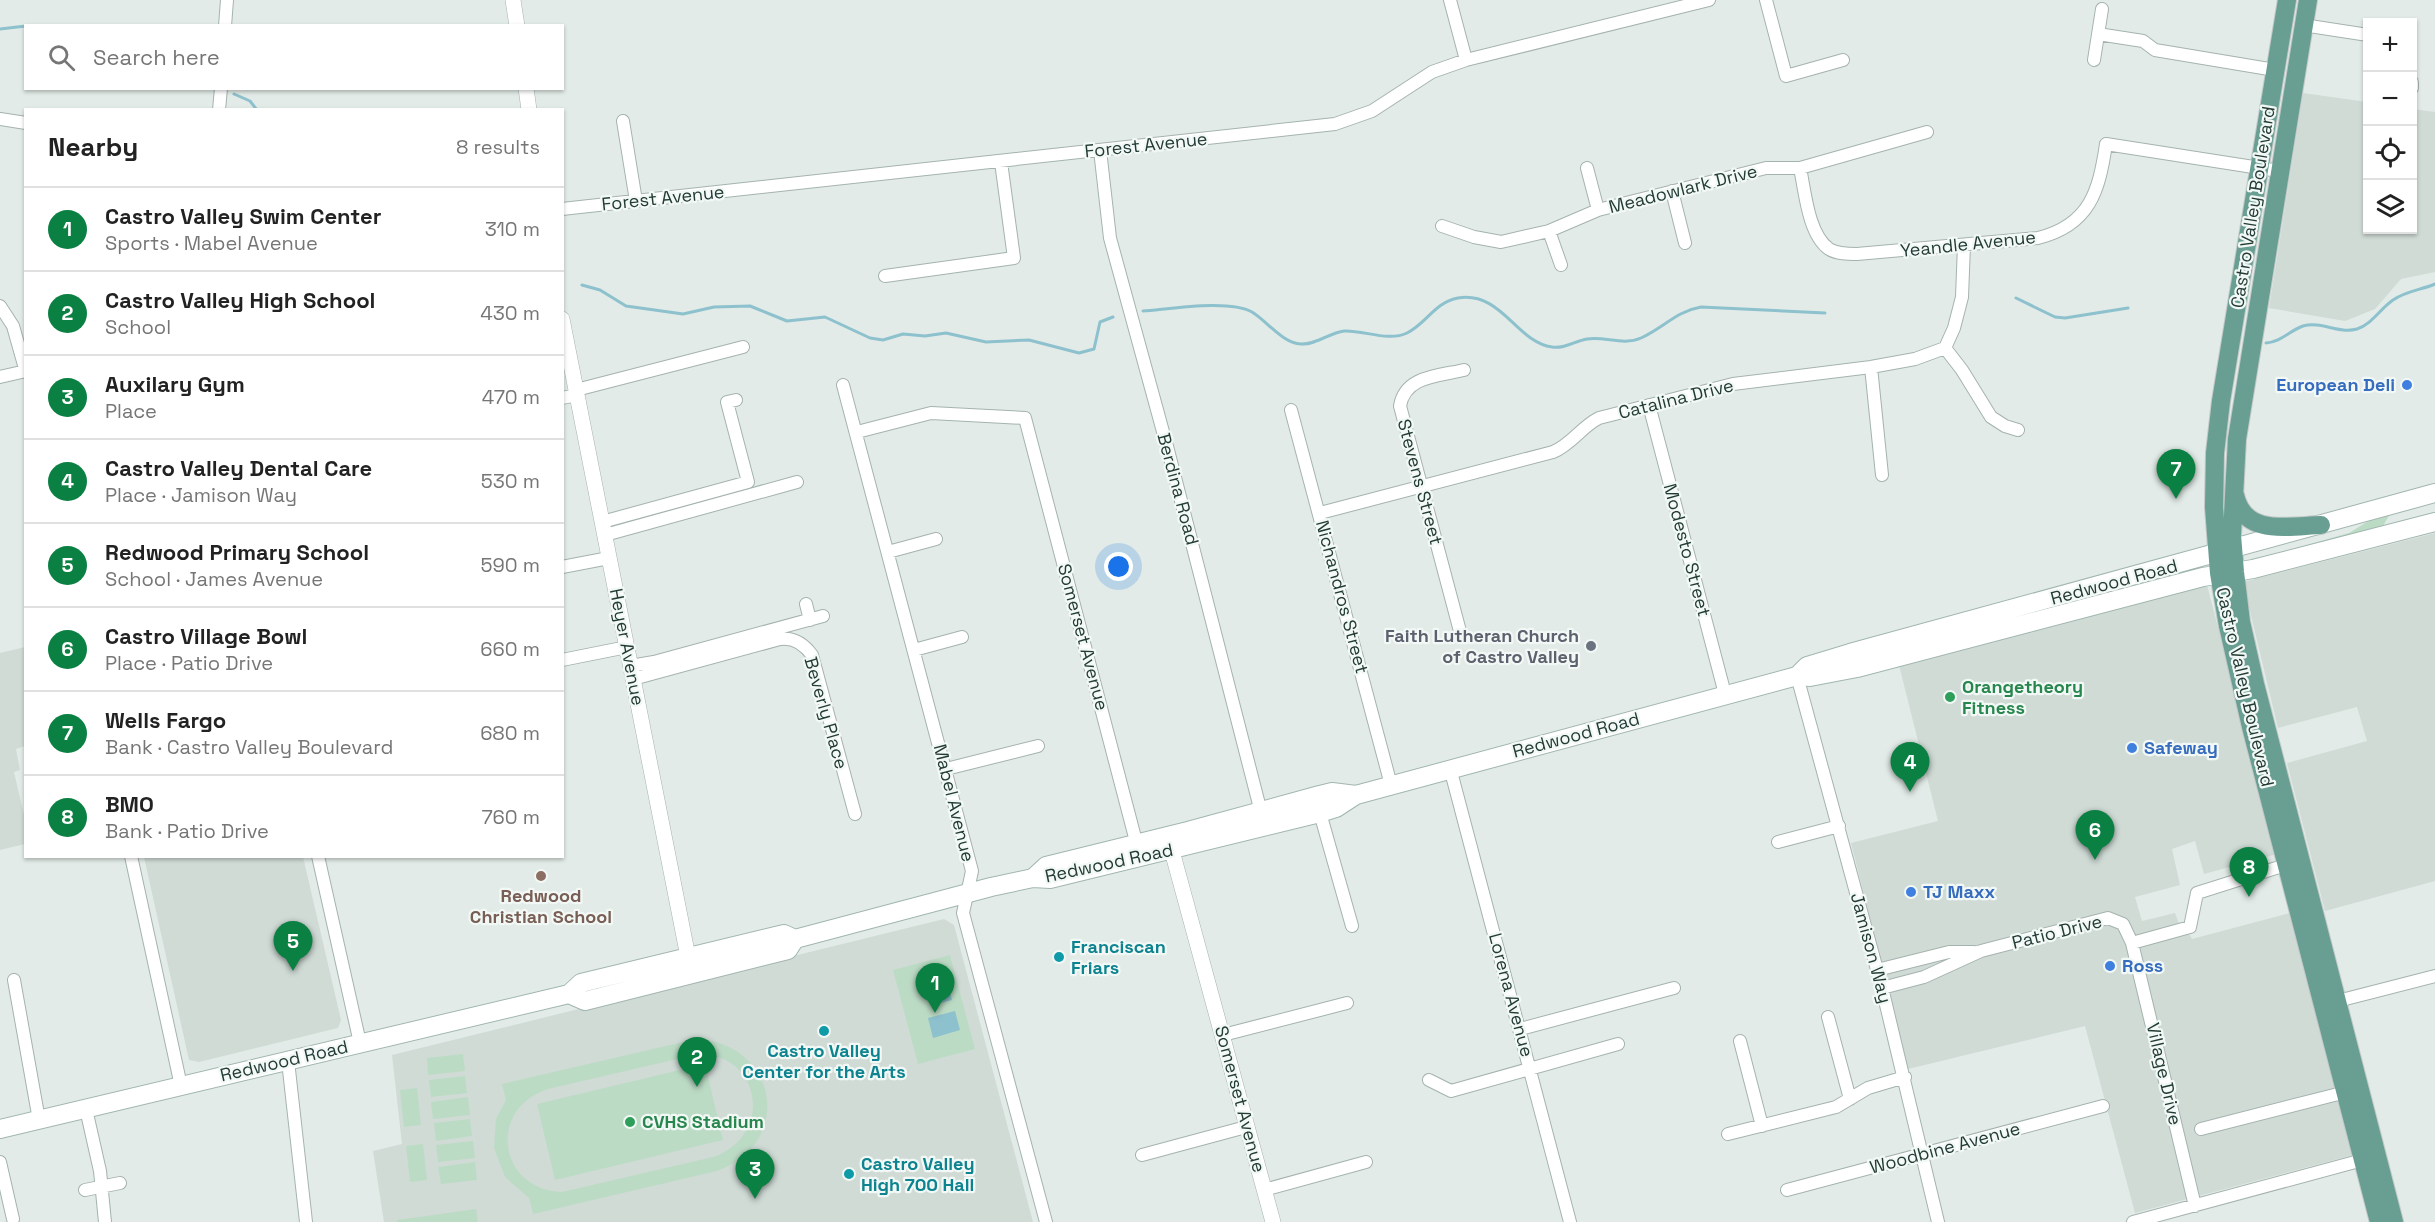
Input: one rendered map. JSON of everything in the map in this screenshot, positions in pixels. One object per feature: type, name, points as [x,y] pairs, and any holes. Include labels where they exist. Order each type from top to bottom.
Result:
[{"type":"main road","name":"Castro Valley Boulevard","points":[[2226,552],[2214,507],[2215,453],[2237,303],[2287,0]]},
{"type":"main road","name":"Castro Valley Boulevard","points":[[2307,2],[2243,388],[2226,552],[2227,573],[2240,679],[2294,862],[2370,1158],[2379,1222]]},
{"type":"main road","points":[[2237,303],[2246,310],[2244,330],[2249,356]]},
{"type":"main road","points":[[2231,341],[2237,348],[2237,382],[2243,388]]},
{"type":"main road","points":[[2234,488],[2239,508],[2253,523],[2265,526],[2321,525]]},
{"type":"main road","name":"Redwood Road","points":[[1797,676],[1807,666],[1851,653],[2435,495]]},
{"type":"main road","points":[[2392,533],[2396,516],[2404,511],[2432,503],[2435,495]]},
{"type":"main road","name":"Redwood Road","points":[[1262,818],[1320,813],[1336,808],[1356,795],[1725,694],[1797,676],[1810,677],[1857,668],[2435,522]]},
{"type":"main road","name":"Redwood Road","points":[[0,1129],[569,994],[585,1001],[689,966],[788,950],[795,939],[967,893],[1033,878],[1046,866],[1170,843],[1262,818],[1332,792],[1356,795]]},
{"type":"main road","name":"Castro Valley Boulevard","points":[[2330,1003],[2346,1092],[2394,1222]]},
{"type":"street","points":[[225,24],[227,0]]},
{"type":"street","points":[[513,0],[517,24]]},
{"type":"street","points":[[1450,0],[1466,60]]},
{"type":"street","name":"Forest Avenue","points":[[564,209],[1335,124],[1372,111],[1432,72],[1466,60],[1708,0]]},
{"type":"street","points":[[1766,0],[1786,76],[1843,60]]},
{"type":"street","points":[[2094,60],[2102,9]]},
{"type":"street","points":[[2303,25],[2363,34]]},
{"type":"street","points":[[2098,34],[2143,41],[2155,50],[2275,70]]},
{"type":"street","points":[[219,108],[221,90]]},
{"type":"street","points":[[526,90],[530,108]]},
{"type":"street","points":[[0,119],[24,123]]},
{"type":"street","points":[[623,122],[636,201]]},
{"type":"street","name":"Meadowlark Drive","points":[[1442,226],[1474,237],[1502,242],[1549,231],[1598,210],[1766,168],[1800,168],[1927,132]]},
{"type":"street","name":"Yeandle Avenue","points":[[1800,168],[1820,241],[1830,250],[1857,254],[2038,238],[2067,227],[2094,197],[2100,182],[2106,144],[2279,171]]},
{"type":"street","name":"Berdina Road","points":[[1100,150],[1110,238],[1262,818]]},
{"type":"street","points":[[885,276],[1014,258],[1001,162]]},
{"type":"street","points":[[1587,168],[1598,210]]},
{"type":"street","points":[[1672,191],[1685,243]]},
{"type":"street","points":[[1549,231],[1561,266]]},
{"type":"street","points":[[1964,245],[1962,297],[1954,328],[1945,348],[1962,370],[1991,417],[2005,426],[2018,430]]},
{"type":"street","points":[[0,306],[13,326],[24,367]]},
{"type":"street","name":"Heyer Avenue","points":[[564,336],[572,394],[604,529],[689,966]]},
{"type":"street","points":[[572,394],[743,347]]},
{"type":"street","name":"Catalina Drive","points":[[1320,513],[1553,452],[1565,447],[1586,424],[1599,418],[1733,384],[1871,367],[1916,359],[1945,348]]},
{"type":"street","points":[[1871,367],[1882,475]]},
{"type":"street","name":"Stevens Street","points":[[1461,635],[1400,406],[1402,394],[1409,385],[1464,370]]},
{"type":"street","points":[[0,377],[24,371]]},
{"type":"street","name":"Mabel Avenue","points":[[843,385],[972,871],[964,916],[1046,1222]]},
{"type":"street","points":[[604,529],[748,482],[727,402],[735,400]]},
{"type":"street","name":"Modesto Street","points":[[1649,405],[1725,694]]},
{"type":"street","name":"Nichandros Street","points":[[1291,410],[1391,785]]},
{"type":"street","name":"Somerset Avenue","points":[[857,432],[931,413],[1025,418],[1139,850]]},
{"type":"street","points":[[604,529],[797,482]]},
{"type":"street","points":[[888,552],[936,539]]},
{"type":"street","points":[[564,567],[609,558]]},
{"type":"street","points":[[806,604],[810,620]]},
{"type":"street","points":[[631,672],[654,662],[823,616]]},
{"type":"street","points":[[914,650],[962,637]]},
{"type":"street","name":"Beverly Place","points":[[631,672],[780,639],[787,638],[799,642],[812,655],[855,814]]},
{"type":"street","points":[[564,660],[627,647]]},
{"type":"street","name":"Jamison Way","points":[[1797,676],[1905,1077],[1920,1154],[1938,1222]]},
{"type":"street","points":[[946,769],[1038,746]]},
{"type":"street","name":"Lorena Avenue","points":[[1450,768],[1570,1222]]},
{"type":"street","points":[[1320,813],[1352,926]]},
{"type":"street","points":[[1778,842],[1839,826]]},
{"type":"street","name":"Somerset Avenue","points":[[1170,843],[1273,1222]]},
{"type":"street","points":[[131,858],[181,1086]]},
{"type":"street","points":[[318,858],[360,1043]]},
{"type":"street","points":[[2132,943],[2190,927],[2197,893],[2294,862]]},
{"type":"street","name":"Patio Drive","points":[[1882,988],[1924,977],[1981,951],[2108,918],[2123,924],[2132,943]]},
{"type":"street","name":"Village Drive","points":[[2132,943],[2196,1206]]},
{"type":"street","name":"Patio Drive","points":[[1877,970],[1949,952],[1981,951]]},
{"type":"street","points":[[2330,1003],[2435,976]]},
{"type":"street","points":[[14,980],[39,1120]]},
{"type":"street","points":[[1520,1029],[1674,988]]},
{"type":"street","points":[[1223,1035],[1347,1002]]},
{"type":"street","points":[[1828,1017],[1850,1099]]},
{"type":"street","points":[[1740,1041],[1762,1126]]},
{"type":"street","points":[[1429,1080],[1451,1091],[1618,1044]]},
{"type":"street","points":[[288,1061],[306,1222]]},
{"type":"street","points":[[1728,1134],[1836,1107],[1868,1088],[1905,1077]]},
{"type":"street","points":[[2201,1129],[2346,1092]]},
{"type":"street","name":"Woodbine Avenue","points":[[1787,1190],[2103,1106]]},
{"type":"street","points":[[86,1109],[101,1186],[105,1222]]},
{"type":"street","points":[[1142,1155],[1246,1127]]},
{"type":"street","points":[[2133,1222],[2370,1158]]},
{"type":"street","points":[[0,1162],[13,1219]]},
{"type":"street","points":[[1264,1190],[1366,1162]]},
{"type":"street","points":[[86,1190],[120,1183]]},
{"type":"shaded area","points":[[2303,93],[2363,101],[2363,234],[2417,234],[2417,110],[2435,112],[2435,272],[2401,279],[2375,309],[2345,321],[2269,308]]},
{"type":"shaded area","points":[[2435,533],[2435,881],[2325,911],[2287,763],[2367,741],[2357,707],[2278,728],[2243,582]]},
{"type":"shaded area","points":[[2207,585],[2277,854],[2204,874],[2195,841],[2172,849],[2180,885],[2135,897],[2142,921],[2175,913],[2183,935],[2189,934],[2192,939],[2290,913],[2353,1155],[2135,1213],[2085,1026],[1908,1069],[1851,843],[1938,821],[1899,665]]},
{"type":"shaded area","points":[[24,647],[24,746],[16,749],[20,770],[14,772],[24,815],[24,844],[0,850],[0,653]]},
{"type":"shaded area","points":[[144,858],[303,858],[341,1020],[338,1028],[199,1062],[189,1060]]},
{"type":"shaded area","points":[[944,919],[954,925],[1033,1222],[384,1222],[373,1151],[402,1144],[392,1055]]},
{"type":"green space","points":[[2390,514],[2383,526],[2261,558],[2349,533],[2375,517]]},
{"type":"green space","points":[[950,955],[975,1049],[918,1064],[893,970]]},
{"type":"green space","points":[[696,1039],[724,1045],[745,1057],[759,1075],[766,1096],[766,1118],[758,1139],[742,1157],[717,1171],[533,1214],[529,1198],[505,1177],[494,1148],[496,1119],[506,1100],[502,1084]],"holes":[[[699,1054],[720,1058],[737,1068],[747,1081],[752,1098],[752,1115],[745,1132],[732,1147],[713,1157],[562,1192],[541,1188],[524,1177],[513,1163],[508,1147],[509,1130],[515,1113],[528,1099],[548,1089]]]},
{"type":"green space","points":[[463,1054],[465,1071],[428,1075],[427,1058]]},
{"type":"green space","name":"CVHS Stadium","points":[[705,1064],[723,1140],[555,1180],[537,1104]]},
{"type":"green space","points":[[465,1076],[467,1093],[431,1097],[429,1080]]},
{"type":"green space","points":[[417,1088],[421,1125],[404,1127],[400,1090]]},
{"type":"green space","points":[[468,1097],[470,1115],[433,1119],[431,1102]]},
{"type":"green space","points":[[470,1119],[472,1136],[436,1141],[434,1123]]},
{"type":"green space","points":[[473,1141],[475,1158],[438,1162],[436,1145]]},
{"type":"green space","points":[[423,1144],[427,1180],[410,1182],[406,1146]]},
{"type":"green space","points":[[475,1162],[477,1180],[441,1184],[438,1167]]},
{"type":"green space","points":[[476,1209],[478,1222],[397,1222],[397,1220]]},
{"type":"water","points":[[943,966],[952,1000],[933,1005],[924,971]]},
{"type":"water","points":[[955,1011],[960,1030],[933,1038],[928,1018]]},
{"type":"waterway","points":[[0,29],[24,26]]},
{"type":"waterway","points":[[234,94],[250,101],[255,108]]},
{"type":"waterway","points":[[2266,343],[2276,341],[2303,326],[2357,329],[2367,324],[2398,297],[2435,284]]},
{"type":"waterway","points":[[582,285],[600,290],[626,306],[683,314],[714,307],[750,306],[787,321],[825,317],[870,338],[883,340],[903,334],[925,336],[946,333],[986,342],[1029,340],[1079,353],[1094,349],[1100,322],[1113,317]]},
{"type":"waterway","points":[[1143,311],[1215,305],[1242,308],[1258,316],[1287,340],[1307,344],[1344,331],[1384,336],[1400,335],[1414,329],[1437,308],[1450,300],[1473,298],[1498,309],[1528,336],[1552,347],[1566,346],[1587,339],[1634,340],[1649,334],[1685,312],[1701,307],[1825,313]]},
{"type":"waterway","points":[[2016,298],[2055,317],[2065,318],[2128,308]]},
{"type":"place","name":"European Deli","points":[[2407,385]]},
{"type":"place","name":"Wells Fargo","points":[[2176,499]]},
{"type":"place","name":"Faith Lutheran Church of Castro Valley","points":[[1591,646]]},
{"type":"place","name":"Orangetheory Fitness","points":[[1950,697]]},
{"type":"place","name":"Safeway","points":[[2132,748]]},
{"type":"place","name":"Castro Valley Dental Care","points":[[1910,792]]},
{"type":"place","name":"Castro Village Bowl","points":[[2095,860]]},
{"type":"place","name":"Redwood Christian School","points":[[541,876]]},
{"type":"place","name":"TJ Maxx","points":[[1911,892]]},
{"type":"place","name":"BMO","points":[[2249,897]]},
{"type":"place","name":"Franciscan Friars","points":[[1059,957]]},
{"type":"place","name":"Ross","points":[[2110,966]]},
{"type":"place","name":"Redwood Primary School","points":[[293,971]]},
{"type":"place","name":"Castro Valley Swim Center","points":[[935,1013]]},
{"type":"place","name":"Castro Valley Center for the Arts","points":[[824,1031]]},
{"type":"place","name":"Castro Valley High School","points":[[697,1087]]},
{"type":"place","name":"CVHS Stadium","points":[[630,1122]]},
{"type":"place","name":"Castro Valley High 700 Hall","points":[[849,1174]]},
{"type":"place","name":"Auxilary Gym","points":[[755,1199]]}]
